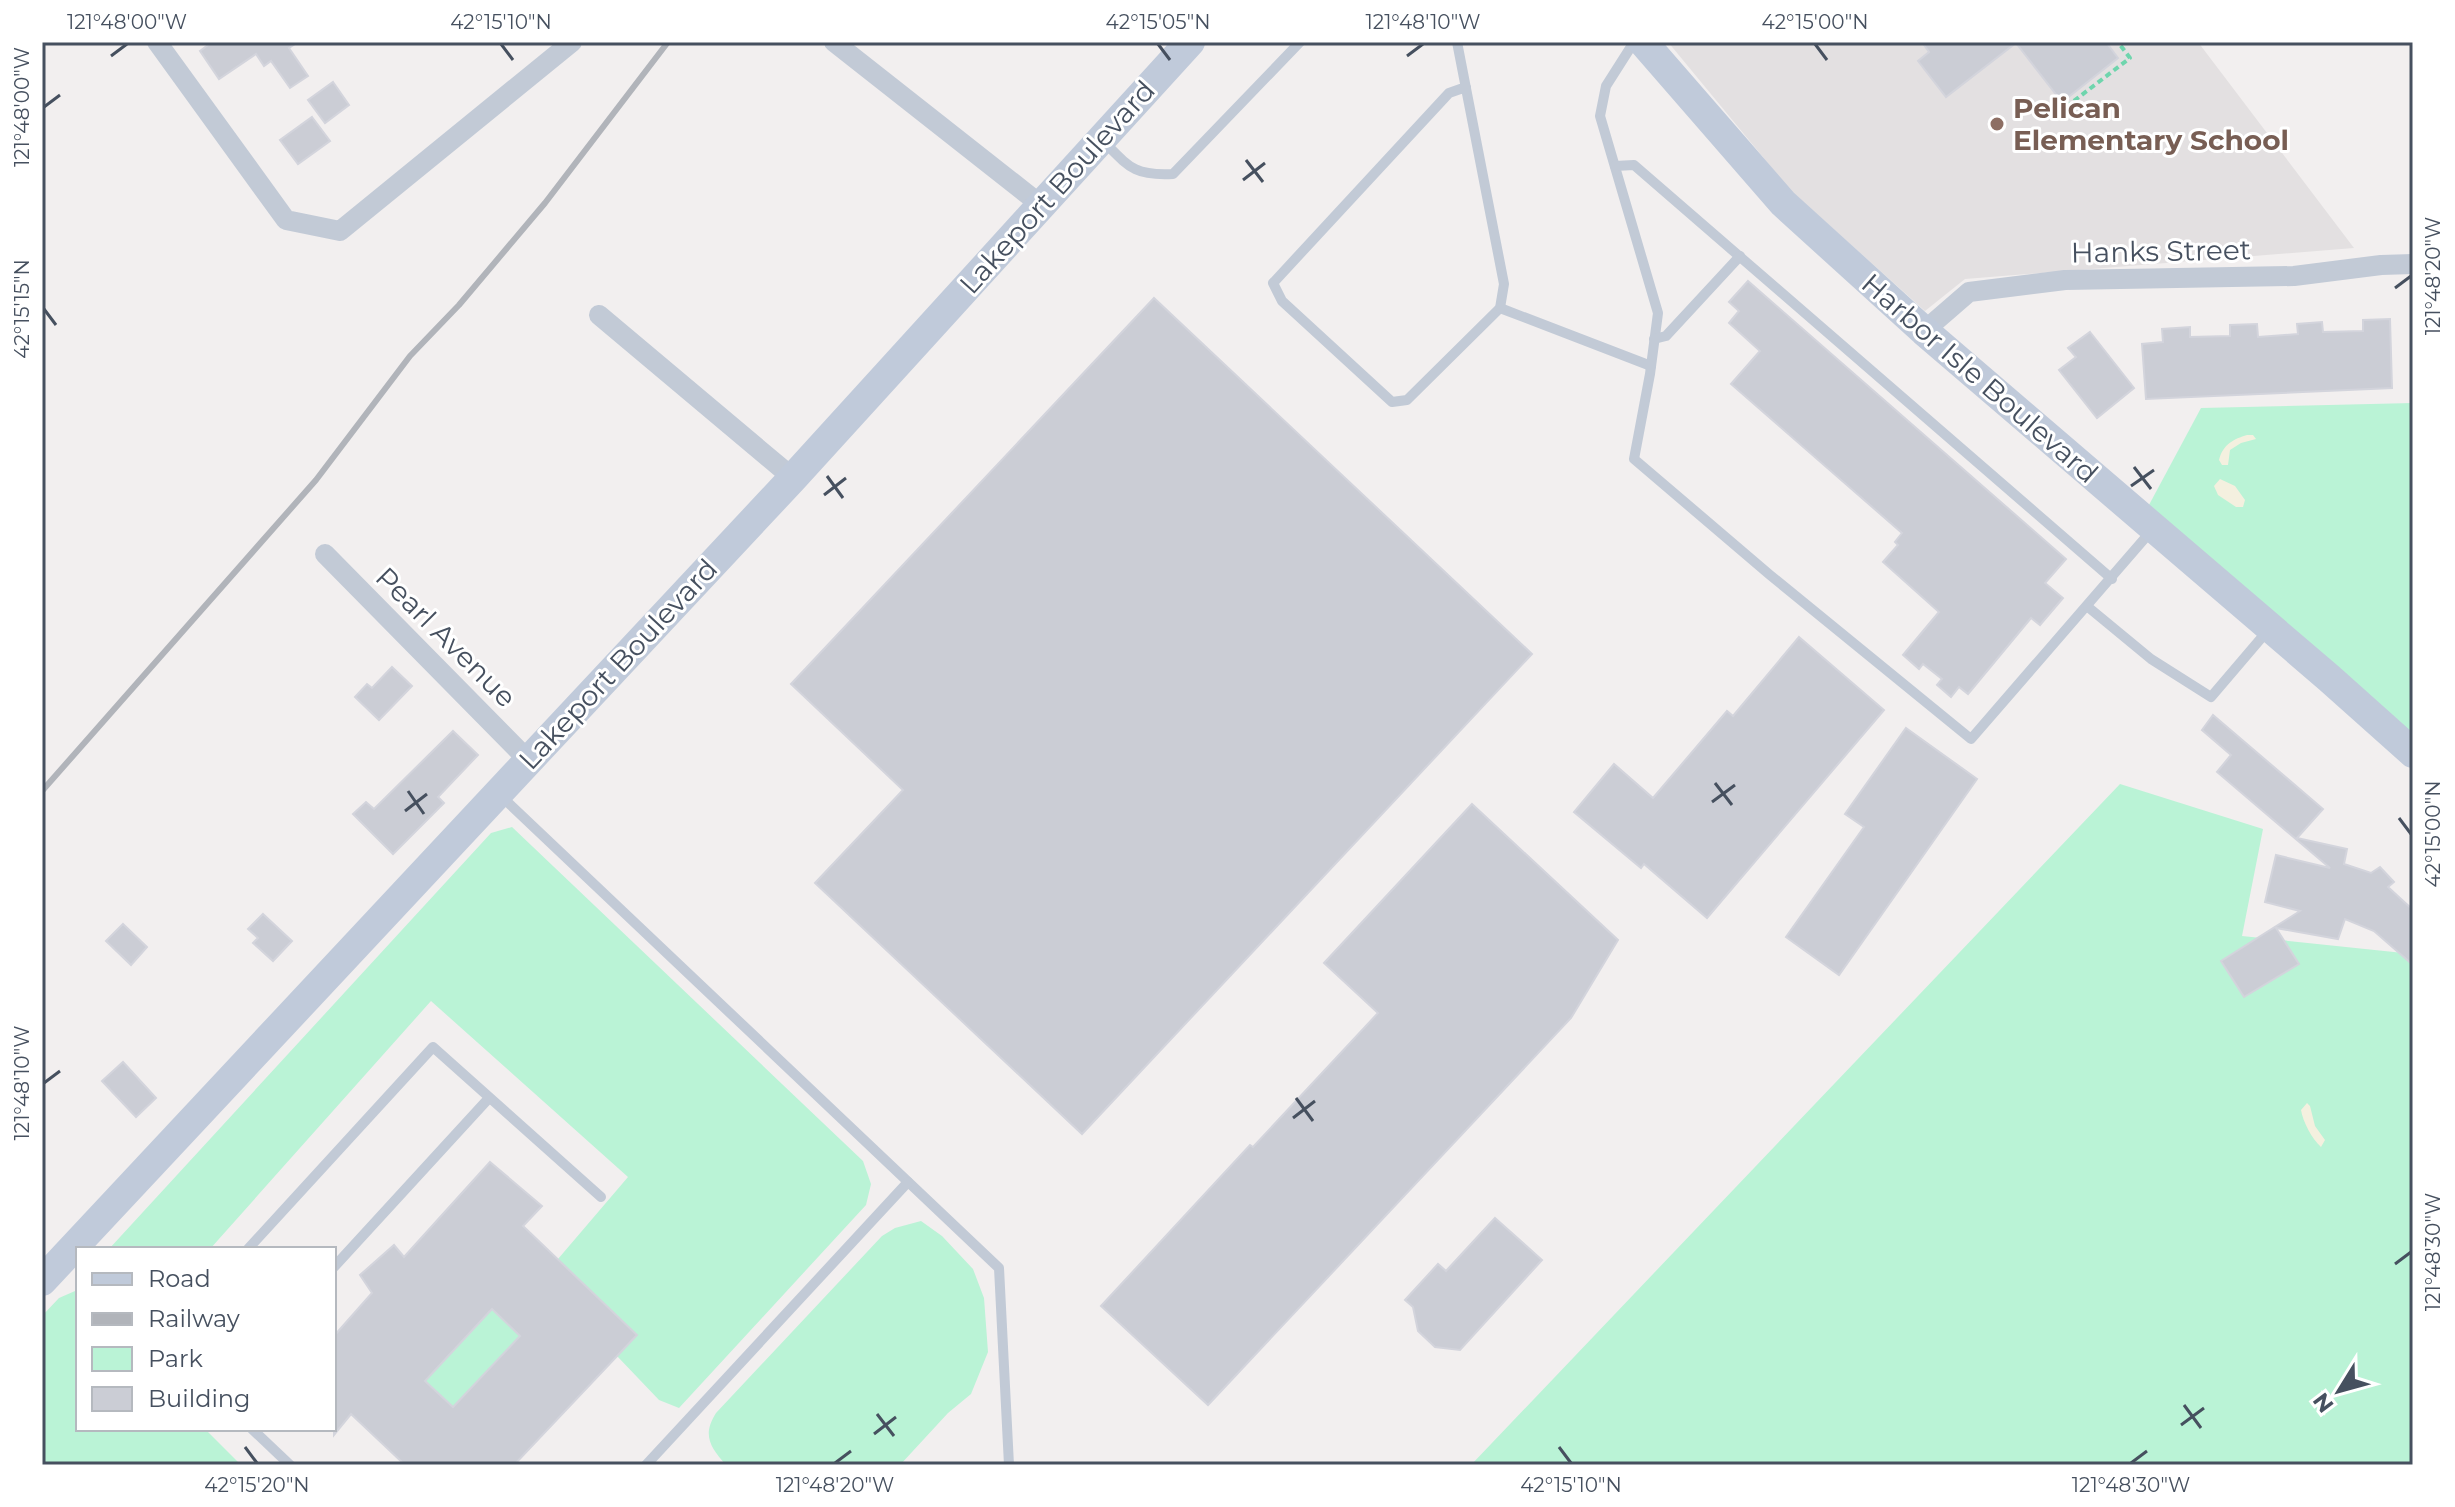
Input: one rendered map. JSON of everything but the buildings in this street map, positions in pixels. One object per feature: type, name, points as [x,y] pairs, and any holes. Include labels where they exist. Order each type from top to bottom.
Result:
[{"type":"street","points":[[157,42],[286,220],[340,231],[572,42]]},
{"type":"street","points":[[834,42],[1041,205]]},
{"type":"street","name":"Lakeport Boulevard","points":[[84,1247],[497,793],[793,478],[1190,42]]},
{"type":"street","name":"Harbor Isle Boulevard","points":[[1643,42],[1783,203],[1924,331],[2413,753]]},
{"type":"street","name":"Hanks Street","points":[[1924,331],[1969,292],[2065,280],[2294,276],[2413,264]]},
{"type":"street","points":[[599,315],[793,478]]},
{"type":"street","name":"Pearl Avenue","points":[[325,554],[528,760]]},
{"type":"street","name":"Lakeport Boulevard","points":[[42,1281],[72,1260]]},
{"type":"lane","points":[[1101,139],[1131,169],[1153,175],[1173,174],[1300,42]]},
{"type":"lane","points":[[1457,42],[1466,87],[1504,284],[1500,308],[1407,400],[1392,402],[1282,301],[1273,283],[1449,93],[1466,87]]},
{"type":"lane","points":[[1634,42],[1606,86],[1600,116],[1658,313],[1634,459],[1971,739],[2154,528]]},
{"type":"lane","points":[[1615,166],[1634,165],[2112,579]]},
{"type":"lane","points":[[1654,339],[1666,336],[1740,256]]},
{"type":"lane","points":[[1500,308],[1651,366]]},
{"type":"lane","points":[[2088,607],[2151,659],[2211,697],[2271,628]]},
{"type":"lane","points":[[497,793],[999,1268],[1009,1465]]},
{"type":"lane","points":[[250,1247],[433,1047],[601,1197]]},
{"type":"lane","points":[[336,1265],[489,1098]]},
{"type":"lane","points":[[646,1465],[908,1182]]},
{"type":"lane","points":[[254,1431],[290,1465]]},
{"type":"path","points":[[2066,107],[2130,58],[2118,42]]},
{"type":"shaded area","name":"Pelican Elementary School","points":[[1668,42],[2198,42],[2354,248],[1965,279],[1925,311],[1790,190]]},
{"type":"green space","points":[[2413,403],[2413,753],[2142,518],[2201,408]]},
{"type":"green space","points":[[2120,784],[2263,829],[2242,936],[2413,954],[2413,1465],[1471,1465]]},
{"type":"green space","points":[[512,827],[863,1161],[871,1184],[866,1205],[679,1408],[659,1400],[617,1356],[637,1335],[558,1259],[628,1177],[431,1001],[212,1247],[111,1247],[491,833]]},
{"type":"green space","points":[[921,1221],[942,1236],[973,1269],[984,1298],[988,1352],[971,1394],[948,1413],[900,1465],[726,1465],[710,1440],[709,1428],[716,1413],[882,1236],[895,1228]]},
{"type":"green space","points":[[472,1291],[520,1336],[453,1407],[402,1359],[446,1359],[479,1324],[460,1304]]},
{"type":"green space","points":[[76,1292],[76,1431],[207,1431],[241,1465],[42,1465],[42,1316],[59,1298]]},
{"type":"sand","points":[[2253,435],[2256,439],[2230,450],[2228,465],[2222,465],[2219,460],[2226,446]]},
{"type":"sand","points":[[2220,479],[2235,486],[2245,500],[2243,507],[2236,507],[2218,495],[2214,486]]},
{"type":"sand","points":[[2307,1103],[2315,1126],[2325,1140],[2321,1147],[2311,1135],[2302,1115],[2301,1110]]},
{"type":"railway","points":[[42,791],[316,480],[410,356],[459,305],[545,203],[668,42]]},
{"type":"place","name":"Pelican Elementary School","points":[[1997,124]]}]
